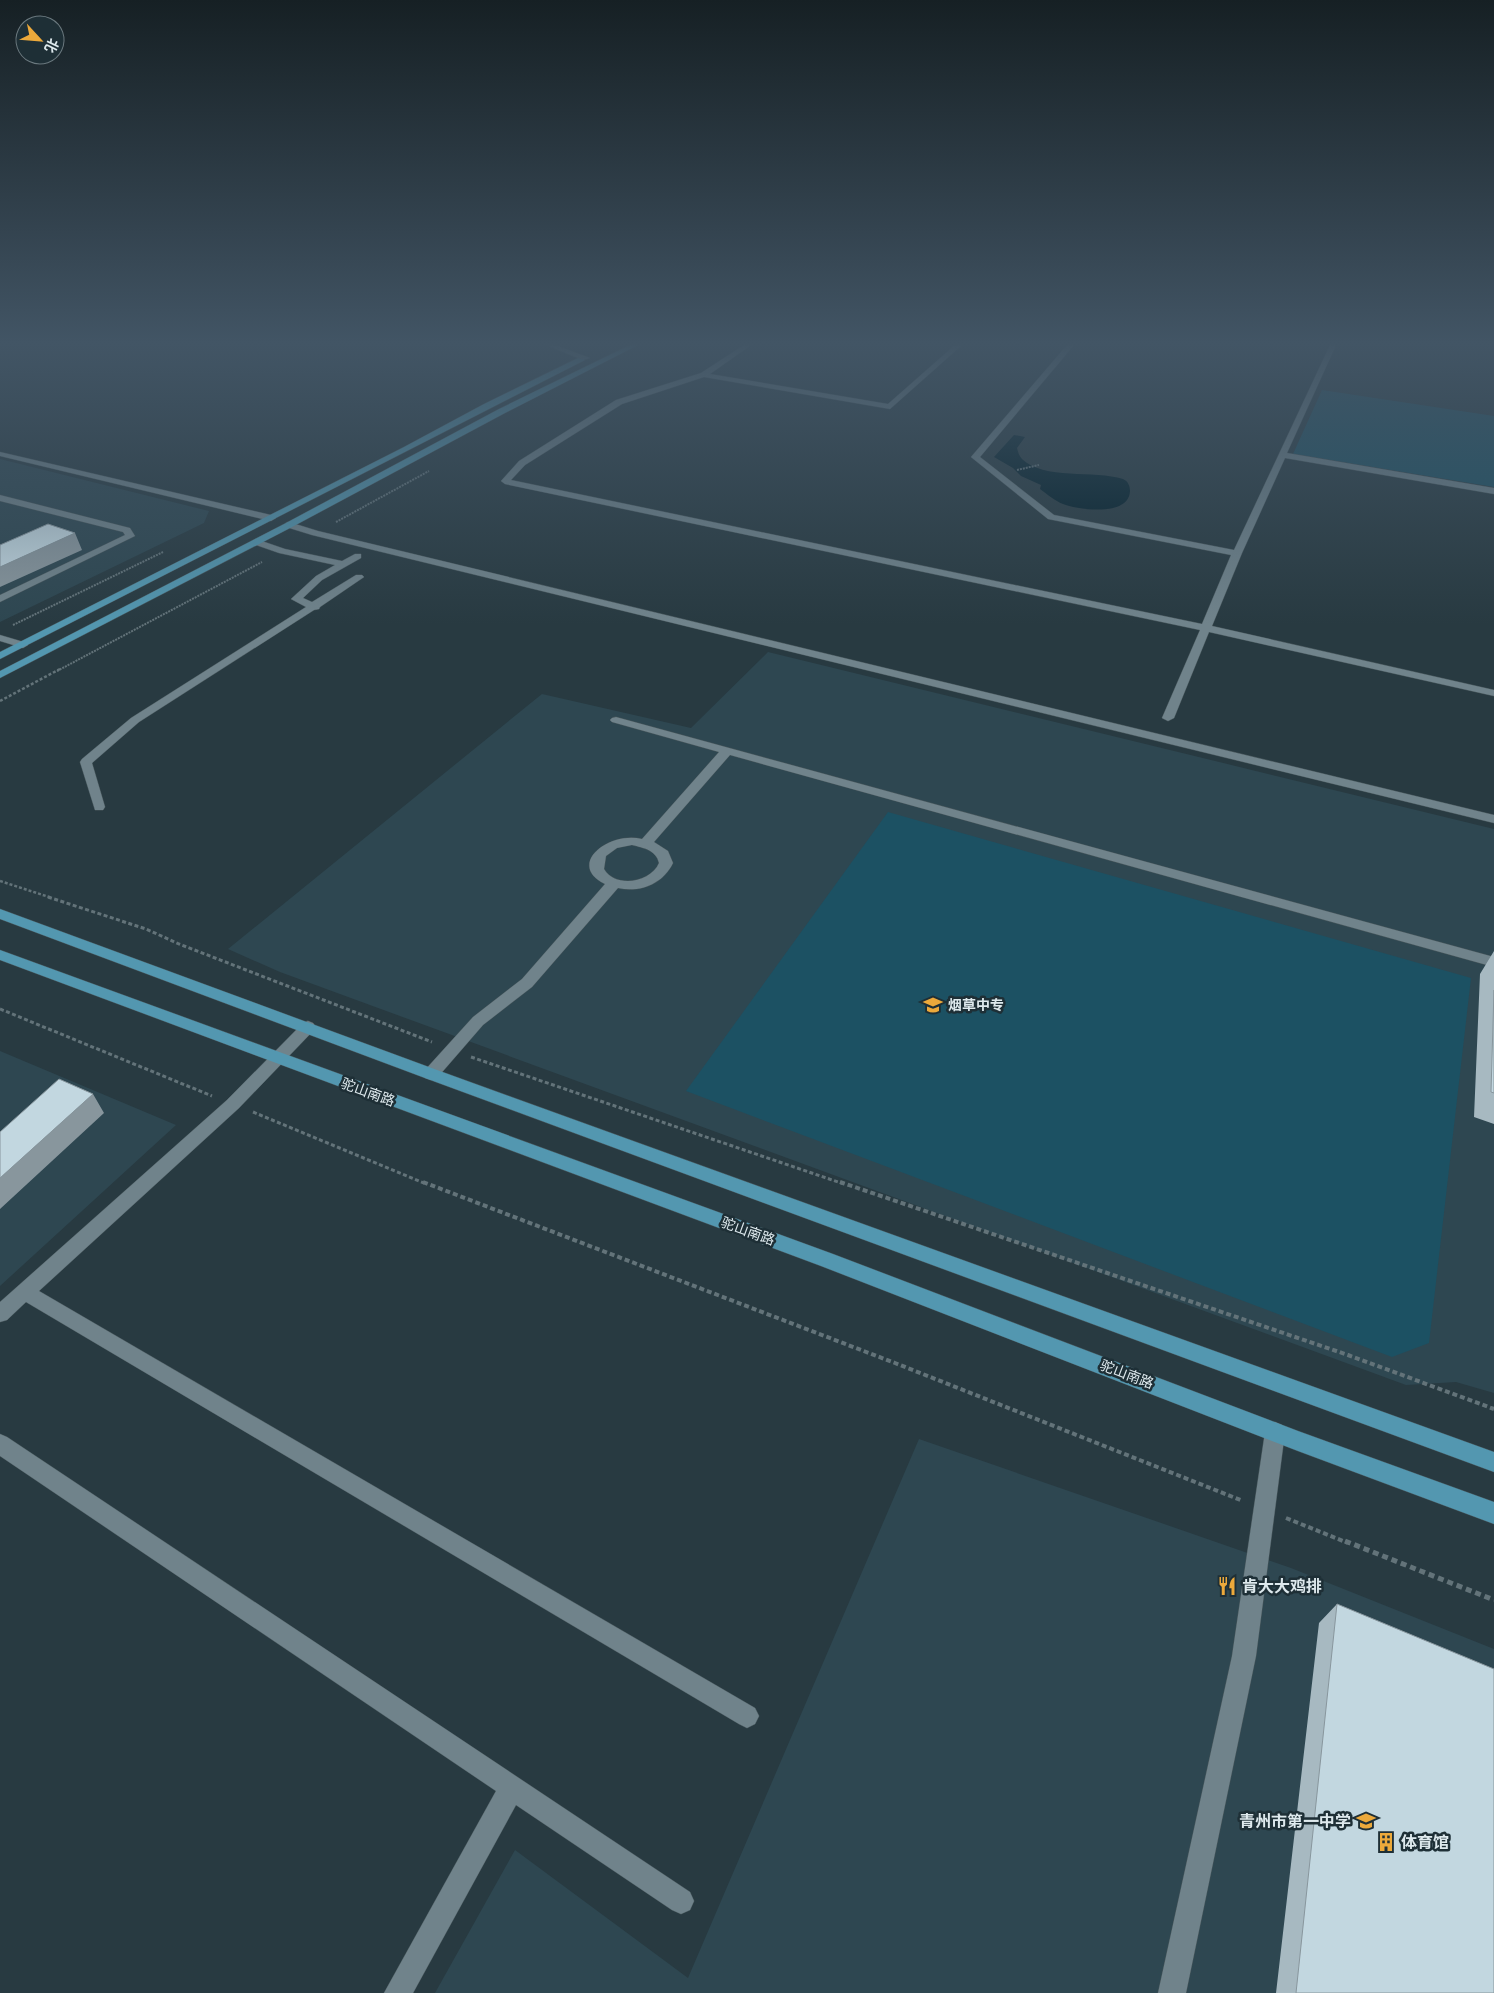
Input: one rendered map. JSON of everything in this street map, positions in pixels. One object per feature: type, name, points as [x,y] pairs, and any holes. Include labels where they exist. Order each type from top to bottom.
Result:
[{"type":"main road","points":[[0,656],[425,438]]},
{"type":"main road","points":[[0,675],[453,438]]},
{"type":"main road","points":[[0,914],[431,1074],[1494,1462]]},
{"type":"main road","name":"驼山南路","points":[[0,955],[827,1260],[1275,1432],[1494,1513]]},
{"type":"street","points":[[562,438],[522,463],[505,481],[1206,628],[1494,693]]},
{"type":"street","points":[[991,438],[975,456],[1051,517],[1237,553]]},
{"type":"street","points":[[1168,718],[1237,553],[1290,438]]},
{"type":"street","points":[[0,454],[271,518]]},
{"type":"street","points":[[1282,455],[1494,490]]},
{"type":"street","points":[[0,498],[127,530],[130,536],[0,599]]},
{"type":"street","points":[[289,525],[335,538],[1494,819]]},
{"type":"street","points":[[256,542],[282,551],[342,564]]},
{"type":"street","points":[[314,607],[296,599],[319,578],[358,556]]},
{"type":"street","points":[[99,807],[86,762],[135,720],[360,577]]},
{"type":"street","points":[[0,638],[23,645]]},
{"type":"street","points":[[616,720],[1494,962]]},
{"type":"street","points":[[646,842],[727,750]]},
{"type":"street","points":[[620,842],[646,842],[661,850],[666,856],[664,870],[648,882],[637,885],[614,883],[598,873],[596,866],[597,858],[602,852],[620,842]]},
{"type":"street","points":[[431,1074],[478,1021],[527,982],[614,883]]},
{"type":"street","points":[[0,1314],[233,1104],[308,1027]]},
{"type":"street","points":[[25,1292],[747,1716]]},
{"type":"street","points":[[1172,1993],[1244,1656],[1275,1432]]},
{"type":"street","points":[[0,1444],[681,1901]]},
{"type":"street","points":[[398,1993],[512,1787]]},
{"type":"path","points":[[0,881],[146,929],[179,944],[452,1050],[1338,1352],[1494,1409]]},
{"type":"path","points":[[0,1009],[436,1188],[886,1359],[1494,1600]]},
{"type":"shaded area","points":[[1011,438],[1024,438],[1017,448],[1021,458],[1031,466],[1056,472],[1111,476],[1123,479],[1130,487],[1130,491],[1127,499],[1121,505],[1112,508],[1102,510],[1070,506],[1057,501],[1040,489],[1041,485],[1021,476],[1013,468],[994,457]]},
{"type":"shaded area","points":[[1300,438],[1494,438],[1494,487],[1293,454]]},
{"type":"shaded area","points":[[0,459],[209,511],[204,523],[0,622]]},
{"type":"shaded area","name":"烟草中专","points":[[768,652],[1494,829],[1494,1393],[1456,1382],[1406,1385],[280,972],[228,949],[542,694],[691,728]]},
{"type":"shaded area","points":[[888,812],[1471,978],[1429,1343],[1392,1357],[686,1091]]},
{"type":"shaded area","points":[[0,1051],[176,1125],[0,1286]]},
{"type":"shaded area","points":[[919,1439],[1291,1568],[1494,1649],[1494,1993],[435,1993],[515,1850],[688,1978]]},
{"type":"building","points":[[48,524],[75,533],[0,567],[0,545]]},
{"type":"building","points":[[1494,990],[1494,1093],[1491,1092]]},
{"type":"building","points":[[59,1079],[93,1094],[0,1178],[0,1132]]},
{"type":"building","name":"青州市第一中学","points":[[1337,1604],[1494,1669],[1494,1993],[1296,1993]]},
{"type":"place","name":"烟草中专","points":[[933,1005]]},
{"type":"place","name":"肯大大鸡排","points":[[1227,1586]]},
{"type":"place","name":"青州市第一中学","points":[[1366,1821]]},
{"type":"place","name":"体育馆","points":[[1386,1842]]}]
